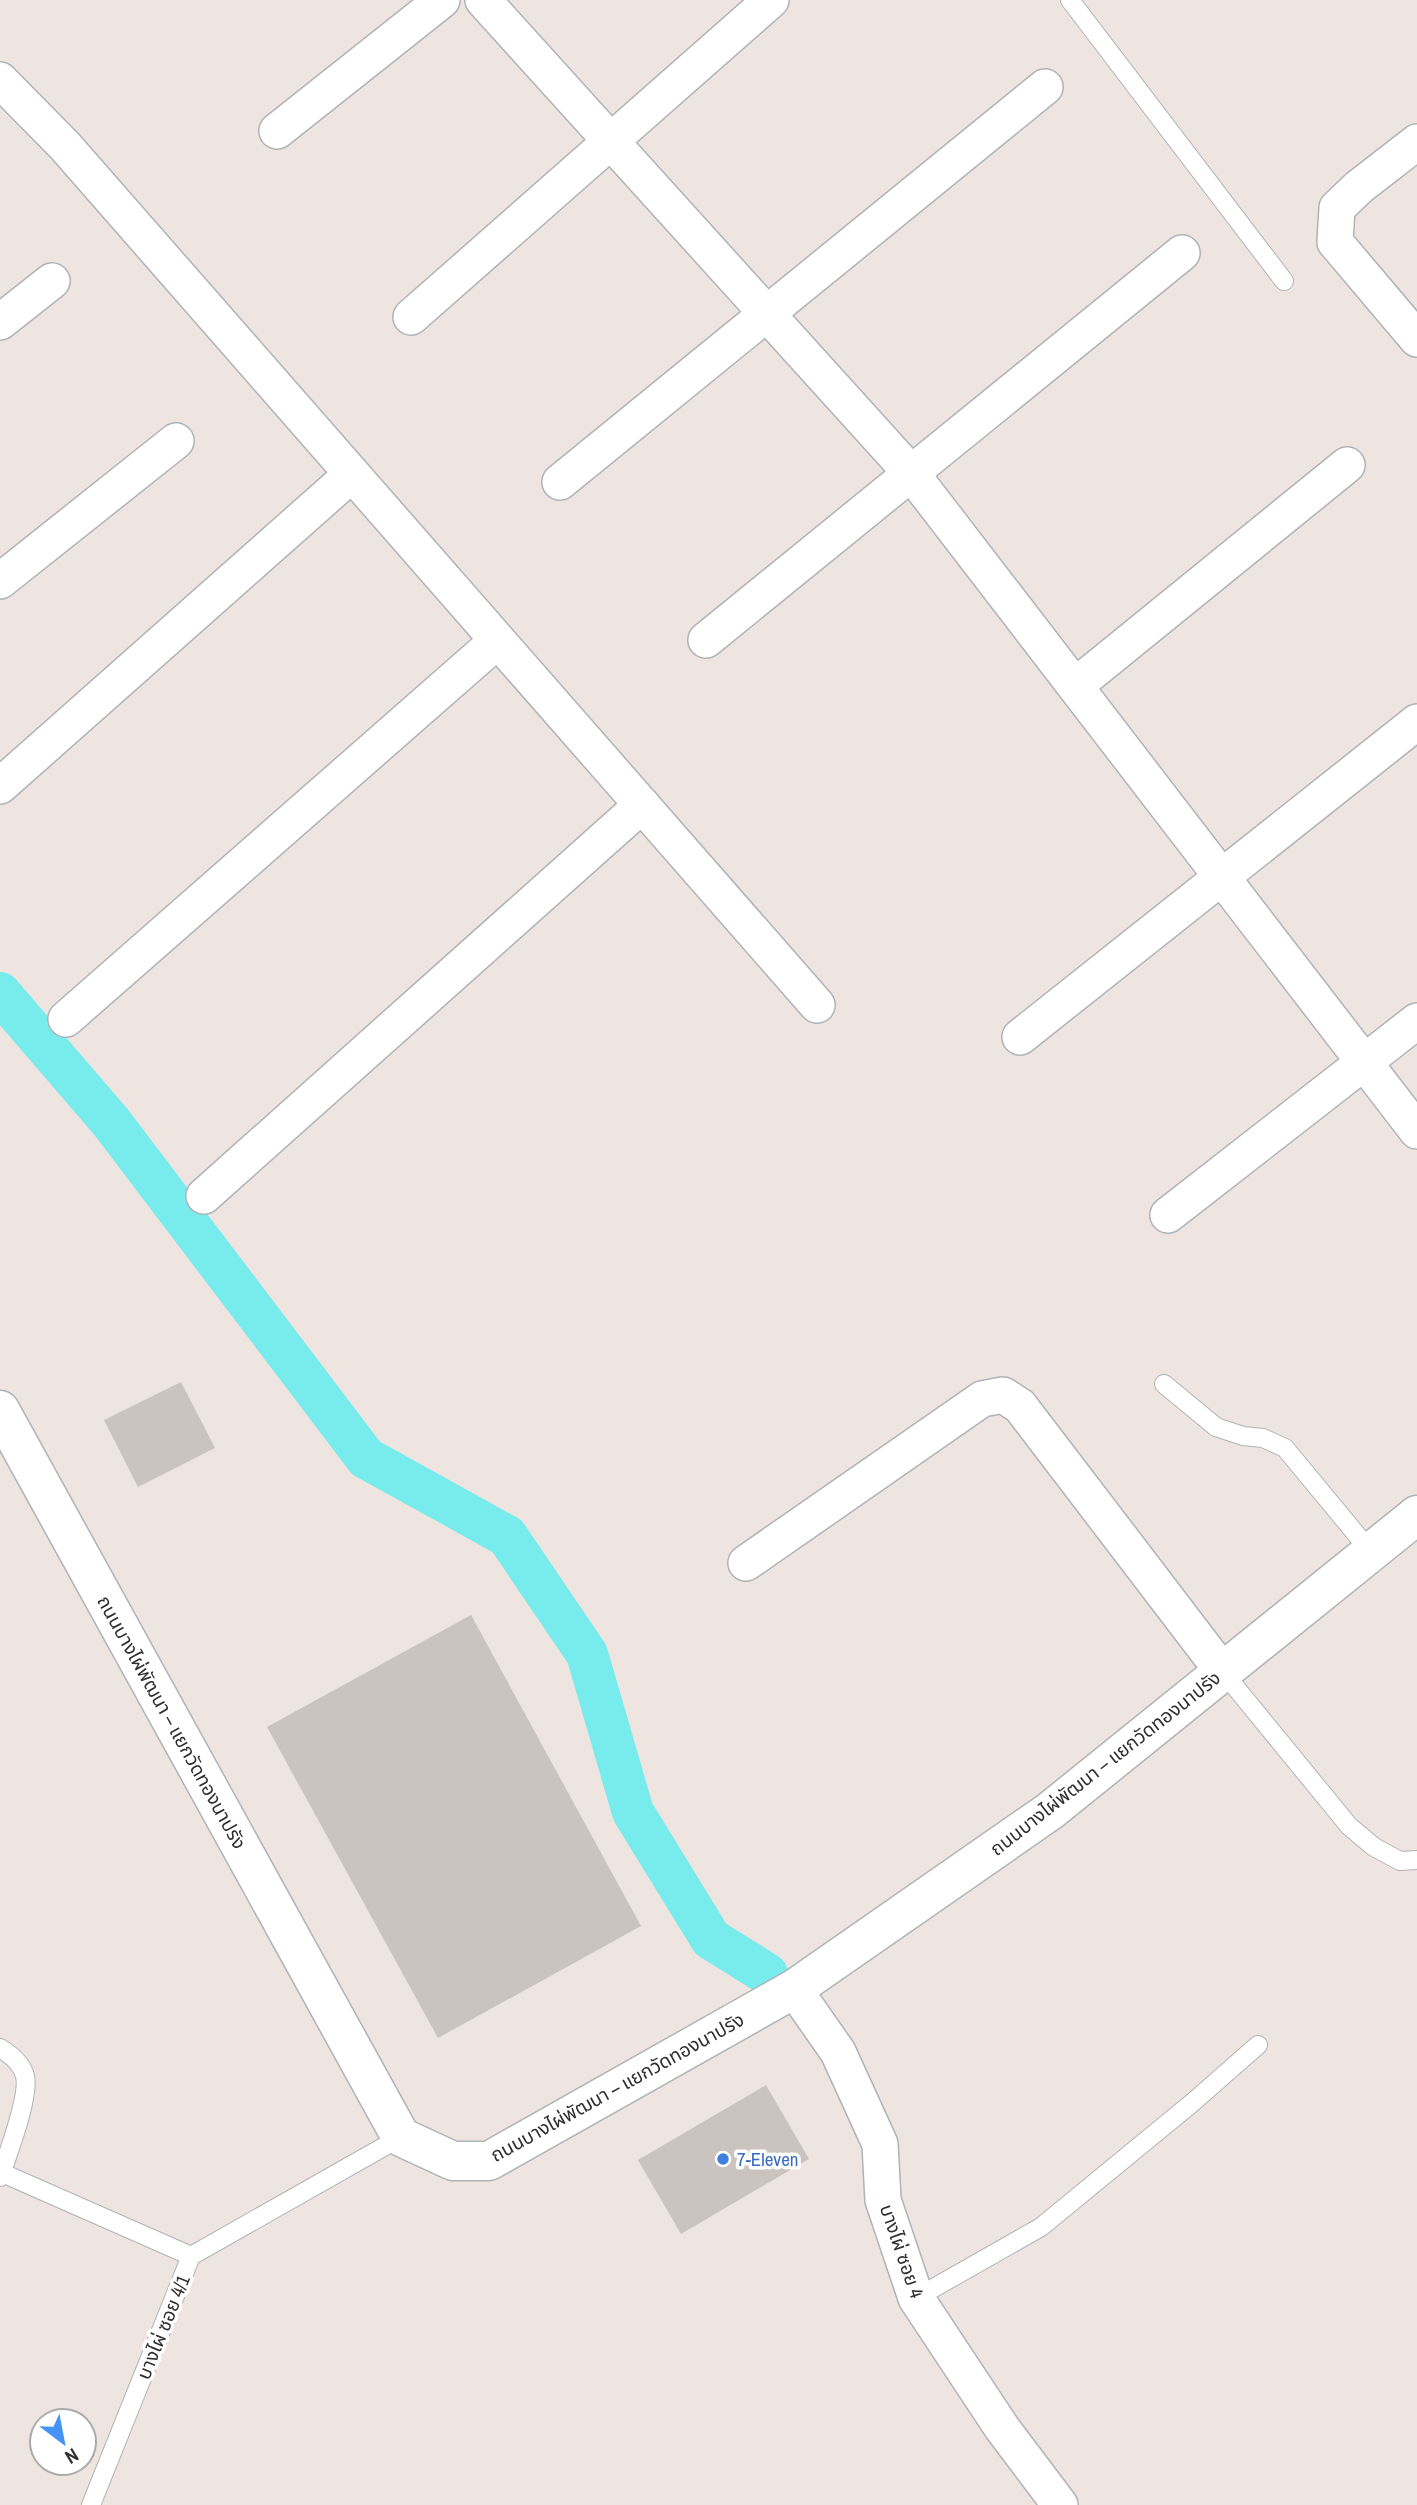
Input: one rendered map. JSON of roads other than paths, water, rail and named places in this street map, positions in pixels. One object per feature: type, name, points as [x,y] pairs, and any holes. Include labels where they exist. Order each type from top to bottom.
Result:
[{"type":"street","points":[[277,131],[442,0]]},
{"type":"street","points":[[483,0],[911,473],[1417,1131]]},
{"type":"street","points":[[411,317],[771,0]]},
{"type":"street","points":[[0,80],[65,146],[817,1005]]},
{"type":"street","points":[[559,482],[1045,87]]},
{"type":"street","points":[[1417,142],[1359,187],[1337,208],[1335,242],[1417,339]]},
{"type":"street","points":[[706,640],[1182,253]]},
{"type":"street","points":[[0,322],[52,281]]},
{"type":"street","points":[[0,581],[176,441]]},
{"type":"street","points":[[1075,686],[1347,465]]},
{"type":"street","points":[[0,786],[352,474]]},
{"type":"street","points":[[66,1019],[497,641]]},
{"type":"street","points":[[1020,1037],[1417,722]]},
{"type":"street","points":[[204,1196],[642,805]]},
{"type":"street","points":[[1168,1215],[1417,1021]]},
{"type":"street","points":[[746,1563],[982,1399],[1003,1395],[1020,1406],[1223,1672]]},
{"type":"street","name":"ถนนบางไผ่พัฒนา – แยกวัดทองนาปรัง","points":[[0,1410],[401,2137],[453,2161],[489,2161],[794,1989],[1050,1811],[1417,1515]]},
{"type":"street","name":"บางไผ่ ซอย 4","points":[[794,1989],[838,2052],[880,2144],[883,2200],[916,2298],[1002,2428],[1060,2505]]},
{"type":"lane","points":[[1070,0],[1284,281]]},
{"type":"lane","points":[[1164,1384],[1216,1427],[1242,1436],[1263,1438],[1285,1448],[1371,1552]]},
{"type":"lane","points":[[1223,1672],[1349,1826],[1374,1847],[1400,1861],[1417,1860]]},
{"type":"lane","points":[[916,2298],[1041,2227],[1258,2045]]},
{"type":"lane","points":[[0,2048],[11,2054],[24,2076],[23,2101],[0,2174],[191,2256]]},
{"type":"lane","name":"บางไผ่ ซอย 4/1","points":[[91,2505],[191,2256],[401,2137]]},
{"type":"waterway","points":[[0,993],[111,1122],[366,1458],[507,1536],[587,1654],[633,1812],[711,1939],[767,1974]]},
{"type":"place","name":"7-Eleven","points":[[723,2159]]}]
